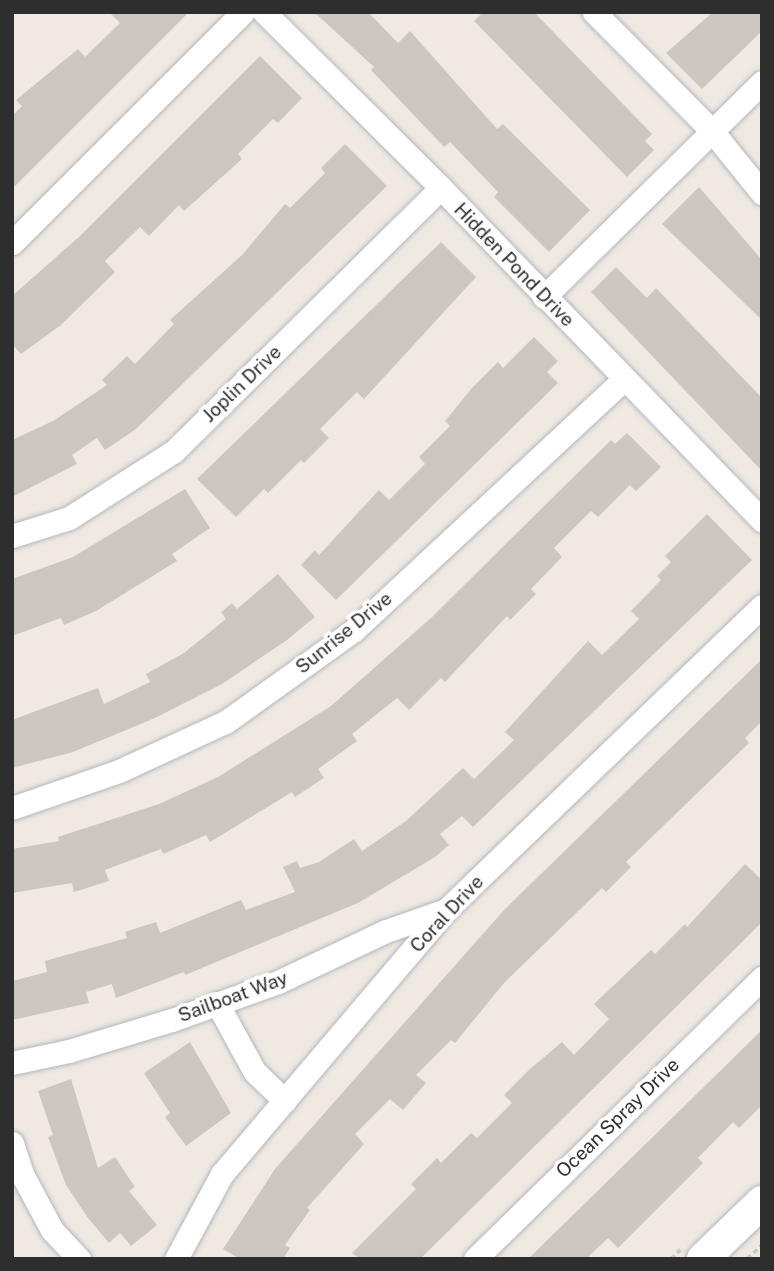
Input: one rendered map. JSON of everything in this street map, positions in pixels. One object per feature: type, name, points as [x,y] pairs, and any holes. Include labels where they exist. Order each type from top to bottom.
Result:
[{"type":"street","points":[[12,243],[243,12]]},
{"type":"street","name":"Hidden Pond Drive","points":[[264,12],[441,188],[762,520]]},
{"type":"street","points":[[594,12],[712,131],[762,193]]},
{"type":"street","points":[[544,296],[762,82]]},
{"type":"street","name":"Joplin Drive","points":[[12,536],[68,518],[174,451],[441,188]]},
{"type":"street","name":"Sunrise Drive","points":[[12,808],[118,771],[227,721],[354,630],[624,379]]},
{"type":"street","name":"Coral Drive","points":[[176,1259],[222,1174],[446,910],[762,606]]},
{"type":"street","name":"Sailboat Way","points":[[12,1063],[69,1051],[217,1003],[446,910]]},
{"type":"street","name":"Ocean Spray Drive","points":[[475,1259],[762,978]]},
{"type":"street","points":[[217,1003],[254,1071],[285,1101]]},
{"type":"street","points":[[12,1143],[23,1176],[52,1230],[79,1259]]},
{"type":"street","points":[[703,1259],[762,1202]]},
{"type":"path","points":[[747,1259],[762,1244]]},
{"type":"building","points":[[109,12],[189,12],[12,189],[12,116],[22,106],[16,100],[78,49],[85,57],[120,23]]},
{"type":"building","points":[[314,12],[368,12],[398,43],[410,31],[497,129],[503,124],[590,210],[549,252],[494,197],[498,192],[450,142],[444,147],[371,70],[374,67]]},
{"type":"building","points":[[483,12],[534,12],[652,134],[645,141],[654,150],[627,177],[474,21]]},
{"type":"building","points":[[713,12],[762,12],[762,31],[702,89],[666,53]]},
{"type":"building","points":[[260,56],[302,98],[278,123],[273,119],[238,154],[242,159],[184,211],[179,205],[149,236],[140,227],[105,261],[115,272],[61,325],[21,354],[12,344],[12,296],[80,236]]},
{"type":"building","points":[[345,144],[387,186],[136,429],[105,450],[97,438],[72,455],[77,464],[12,497],[12,440],[53,421],[107,385],[102,380],[127,356],[135,364],[174,324],[170,320],[242,255],[285,204],[290,208],[325,173],[321,168]]},
{"type":"building","points":[[699,187],[762,260],[762,320],[662,224]]},
{"type":"building","points":[[441,242],[476,277],[364,399],[357,392],[320,429],[329,438],[304,463],[301,460],[268,493],[264,489],[236,517],[197,479]]},
{"type":"building","points":[[616,267],[647,298],[656,288],[762,398],[762,471],[591,292]]},
{"type":"building","points":[[534,337],[558,361],[547,372],[558,383],[336,600],[301,565],[315,550],[319,555],[379,490],[389,500],[425,464],[419,457],[450,426],[445,421],[472,388],[498,362],[503,368]]},
{"type":"building","points":[[627,433],[661,467],[636,491],[630,485],[598,517],[591,511],[554,548],[562,557],[531,589],[536,594],[510,620],[507,616],[445,682],[441,678],[409,710],[397,698],[352,734],[357,741],[318,769],[324,778],[295,797],[292,792],[210,842],[206,835],[163,854],[161,849],[105,870],[109,881],[74,892],[72,883],[12,893],[12,849],[59,841],[58,837],[159,804],[218,777],[331,706],[432,617],[611,440],[615,444]]},
{"type":"building","points":[[185,489],[210,528],[172,554],[177,561],[96,611],[64,625],[61,618],[12,636],[12,579],[73,557]]},
{"type":"building","points":[[707,514],[752,560],[473,827],[462,816],[440,834],[449,845],[435,857],[358,903],[185,975],[184,972],[116,998],[112,984],[86,992],[89,1003],[12,1020],[12,981],[47,972],[45,961],[127,938],[125,932],[156,922],[160,933],[241,900],[246,910],[295,892],[283,867],[297,861],[300,868],[319,862],[354,839],[362,851],[406,821],[463,768],[474,779],[514,740],[505,732],[588,641],[602,655],[639,619],[631,611],[661,580],[657,576],[671,562],[665,556]]},
{"type":"building","points":[[278,574],[315,617],[287,640],[222,684],[155,718],[73,752],[12,768],[12,720],[98,688],[104,704],[150,682],[146,674],[184,653],[226,619],[221,612],[232,603],[237,609]]},
{"type":"building","points":[[762,659],[762,721],[745,738],[749,743],[626,862],[631,867],[606,892],[602,888],[504,983],[455,1043],[451,1040],[416,1075],[426,1083],[403,1110],[390,1099],[355,1134],[364,1144],[307,1208],[310,1210],[285,1245],[290,1248],[283,1259],[240,1259],[223,1249],[275,1169],[504,910]]},
{"type":"building","points":[[745,864],[762,880],[762,922],[737,947],[420,1259],[360,1259],[352,1253],[416,1189],[411,1184],[437,1158],[441,1163],[471,1133],[477,1138],[512,1103],[504,1095],[529,1070],[562,1042],[574,1055],[609,1019],[594,1004],[651,950],[655,954],[685,924],[687,927]]},
{"type":"building","points":[[762,1030],[762,1105],[739,1128],[733,1122],[698,1158],[703,1163],[618,1248],[608,1238],[586,1259],[528,1259]]},
{"type":"building","points":[[190,1042],[231,1113],[186,1146],[165,1117],[170,1113],[144,1073]]},
{"type":"building","points":[[71,1079],[98,1168],[115,1157],[135,1187],[129,1191],[157,1225],[131,1246],[120,1233],[109,1243],[88,1218],[66,1185],[48,1137],[53,1135],[38,1091]]}]
